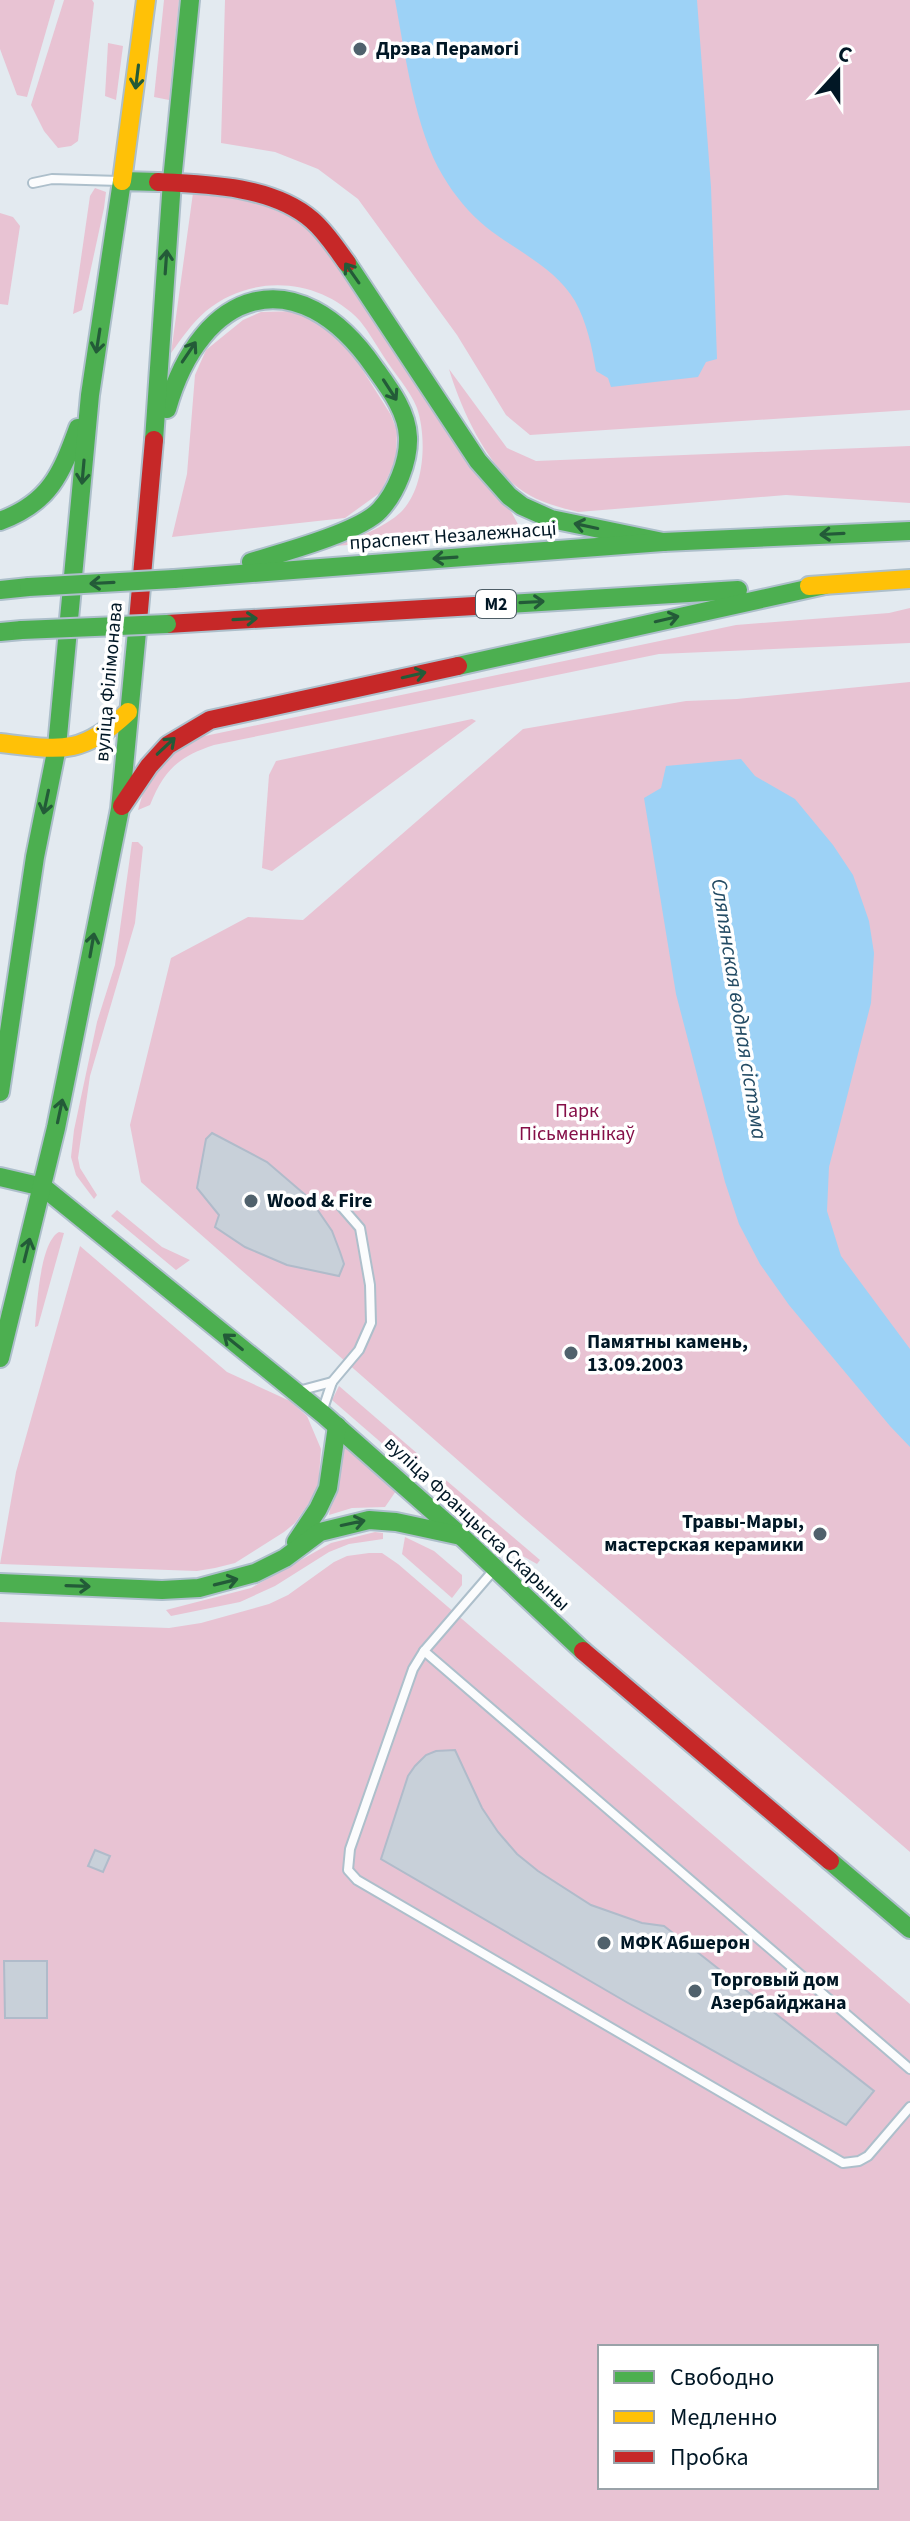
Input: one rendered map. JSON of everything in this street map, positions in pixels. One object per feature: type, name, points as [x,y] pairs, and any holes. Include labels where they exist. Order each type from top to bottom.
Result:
[{"type":"main road","points":[[0,1092],[35,857],[57,747],[90,395],[146,0]]},
{"type":"main road","name":"вуліца Філімонава","points":[[0,1358],[43,1187],[120,809],[151,480],[172,181],[190,0]]},
{"type":"main road","points":[[122,181],[172,181],[286,203],[302,212],[318,226],[479,462],[508,496],[548,518],[663,542]]},
{"type":"main road","points":[[151,480],[171,391],[181,364],[201,334],[215,320],[246,304],[287,298],[323,313],[356,340],[396,399],[405,420],[407,460],[389,498],[376,514],[339,534],[205,576]]},
{"type":"main road","points":[[0,521],[22,514],[34,506],[53,485],[90,395]]},
{"type":"main road","name":"праспект Незалежнасці","points":[[0,590],[663,542],[910,531]]},
{"type":"main road","name":"М2","points":[[0,632],[910,579]]},
{"type":"main road","points":[[120,809],[154,759],[171,741],[210,720],[825,585]]},
{"type":"main road","points":[[0,743],[57,747],[78,745],[93,740],[128,712]]},
{"type":"main road","name":"вуліца Францыска Скарыны","points":[[0,1177],[43,1187],[330,1420],[461,1536],[570,1640],[910,1929]]},
{"type":"main road","points":[[285,1558],[323,1501],[331,1474],[330,1420]]},
{"type":"main road","points":[[0,1583],[162,1590],[199,1588],[255,1573],[285,1558],[320,1532],[369,1520],[396,1522],[461,1536]]},
{"type":"lane","points":[[33,183],[52,179],[122,181]]},
{"type":"lane","points":[[330,1420],[325,1398],[332,1382],[364,1343],[372,1314],[360,1228],[340,1205]]},
{"type":"lane","points":[[294,1391],[332,1382]]},
{"type":"lane","points":[[495,1568],[424,1651],[413,1669],[350,1849],[348,1870],[357,1880],[843,2163],[868,2156],[910,2107]]},
{"type":"lane","points":[[424,1651],[910,2069]]},
{"type":"green space","points":[[0,0],[55,0],[27,97],[17,95],[0,49]]},
{"type":"green space","points":[[64,0],[92,0],[94,3],[78,141],[71,146],[58,148],[44,131],[31,105]]},
{"type":"green space","points":[[164,0],[179,0],[169,100],[154,97]]},
{"type":"green space","points":[[225,0],[910,0],[910,410],[530,435],[506,415],[457,335],[358,199],[318,169],[275,152],[221,143]]},
{"type":"green space","points":[[108,43],[123,46],[116,100],[105,96]]},
{"type":"green space","points":[[95,188],[106,192],[104,208],[82,310],[73,314],[90,196]]},
{"type":"green space","points":[[193,193],[256,202],[309,225],[521,530],[336,546],[387,523],[409,502],[422,462],[422,434],[417,408],[360,321],[326,296],[306,289],[264,286],[224,299],[201,316],[171,353]]},
{"type":"green space","points":[[0,213],[13,217],[20,226],[8,305],[0,304]]},
{"type":"green space","points":[[298,311],[345,342],[391,415],[397,431],[396,459],[381,492],[345,518],[172,537],[187,474],[195,375],[206,350],[243,320],[261,312]]},
{"type":"green space","points":[[449,369],[507,448],[536,461],[910,446],[910,503],[786,495],[578,512],[560,507],[531,496],[503,473],[470,422]]},
{"type":"green space","points":[[910,608],[910,643],[659,654],[214,745],[174,766],[150,805],[138,810],[153,772],[200,737],[736,625],[889,613]]},
{"type":"green space","name":"Парк Пісьменнікаў","points":[[910,682],[910,1852],[141,1182],[130,1125],[171,958],[248,917],[303,920],[523,729],[686,701]]},
{"type":"green space","points":[[472,719],[476,721],[272,871],[262,868],[269,775],[276,761]]},
{"type":"green space","points":[[132,842],[138,842],[143,847],[135,923],[90,1076],[78,1158],[80,1168],[97,1195],[94,1199],[76,1175],[71,1157],[97,1022],[115,965]]},
{"type":"green space","points":[[117,1210],[162,1247],[190,1260],[176,1270],[111,1216]]},
{"type":"green space","points":[[59,1232],[64,1233],[38,1326],[35,1327],[44,1261],[53,1238]]},
{"type":"green space","points":[[80,1246],[227,1372],[290,1401],[307,1416],[321,1449],[318,1490],[295,1523],[235,1563],[197,1571],[0,1564],[16,1472]]},
{"type":"green space","points":[[339,1386],[419,1455],[420,1465],[414,1471],[332,1400]]},
{"type":"green space","points":[[341,1440],[398,1488],[385,1507],[352,1508],[329,1515]]},
{"type":"green space","points":[[443,1479],[540,1560],[537,1564],[496,1541],[432,1485]]},
{"type":"green space","points":[[375,1532],[383,1533],[383,1539],[349,1544],[329,1552],[275,1586],[240,1602],[171,1616],[166,1610],[251,1588],[331,1543]]},
{"type":"green space","points":[[405,1537],[434,1551],[462,1575],[462,1585],[452,1598],[402,1554]]},
{"type":"green space","points":[[382,1553],[398,1564],[910,2004],[910,2521],[0,2521],[0,1622],[169,1628],[201,1623],[269,1604],[288,1595],[347,1556]]},
{"type":"water","points":[[395,0],[697,0],[711,187],[717,359],[706,362],[698,377],[611,387],[608,378],[596,371],[583,318],[567,289],[546,269],[480,222],[443,176],[418,114]]},
{"type":"water","name":"Сляпянская водная сістэма","points":[[741,759],[755,776],[795,799],[833,845],[853,875],[869,921],[874,953],[871,1003],[829,1167],[827,1211],[841,1256],[910,1349],[910,1447],[789,1305],[760,1264],[739,1224],[725,1182],[676,994],[644,798],[661,788],[666,766]]},
{"type":"building","points":[[212,1133],[267,1162],[310,1199],[332,1231],[340,1252],[344,1264],[339,1276],[287,1265],[245,1247],[215,1227],[219,1215],[197,1188],[206,1139]]},
{"type":"building","name":"МФК Абшерон","points":[[455,1750],[482,1808],[517,1854],[591,1905],[642,1923],[664,1926],[874,2091],[846,2125],[381,1859],[408,1776],[426,1755]]},
{"type":"building","points":[[95,1850],[110,1856],[103,1872],[88,1866]]},
{"type":"building","points":[[4,1961],[47,1961],[47,2018],[5,2018]]},
{"type":"traffic: fast","points":[[172,181],[190,0]]},
{"type":"traffic: fast","points":[[0,1092],[35,857],[57,747],[90,395],[122,181],[158,182]]},
{"type":"traffic: fast","points":[[154,440],[172,181]]},
{"type":"traffic: fast","points":[[347,263],[478,461],[509,496],[522,506],[551,519],[663,542]]},
{"type":"traffic: fast","points":[[167,409],[183,368],[203,336],[227,314],[255,301],[284,300],[314,310],[345,332],[396,400],[407,427],[406,456],[396,486],[380,510],[338,534],[251,562]]},
{"type":"traffic: fast","points":[[0,521],[17,514],[42,496],[66,460],[78,428]]},
{"type":"traffic: fast","points":[[174,579],[663,542],[910,531]]},
{"type":"traffic: fast","points":[[29,587],[174,579]]},
{"type":"traffic: fast","points":[[458,666],[825,585]]},
{"type":"traffic: fast","points":[[0,590],[29,587]]},
{"type":"traffic: fast","points":[[508,604],[738,590]]},
{"type":"traffic: fast","points":[[0,1358],[56,1128],[120,809],[138,621]]},
{"type":"traffic: fast","points":[[22,630],[167,624]]},
{"type":"traffic: fast","points":[[0,632],[22,630]]},
{"type":"traffic: fast","points":[[0,1177],[43,1187],[324,1415],[461,1536],[583,1651]]},
{"type":"traffic: fast","points":[[296,1542],[328,1488],[337,1426]]},
{"type":"traffic: fast","points":[[0,1583],[162,1590],[199,1588],[255,1573],[285,1558],[320,1532],[369,1520],[396,1522],[461,1536]]},
{"type":"traffic: fast","points":[[830,1861],[910,1929]]},
{"type":"traffic: slow","points":[[122,181],[146,0]]},
{"type":"traffic: slow","points":[[809,586],[910,579]]},
{"type":"traffic: slow","points":[[0,743],[69,747],[97,736],[128,712]]},
{"type":"traffic: jam","points":[[158,182],[239,189],[278,200],[312,220],[347,263]]},
{"type":"traffic: jam","points":[[138,621],[154,440]]},
{"type":"traffic: jam","points":[[167,624],[508,604]]},
{"type":"traffic: jam","points":[[122,806],[149,766],[168,745],[210,720],[458,666]]},
{"type":"traffic: jam","points":[[583,1651],[830,1861]]},
{"type":"place","name":"Дрэва Перамогі","points":[[360,49]]},
{"type":"place","name":"Wood & Fire","points":[[251,1201]]},
{"type":"place","name":"Памятны камень, 13.09.2003","points":[[571,1353]]},
{"type":"place","name":"Травы-Мары, мастерская керамики","points":[[820,1534]]},
{"type":"place","name":"МФК Абшерон","points":[[604,1943]]},
{"type":"place","name":"Торговый дом Азербайджана","points":[[695,1991]]}]
